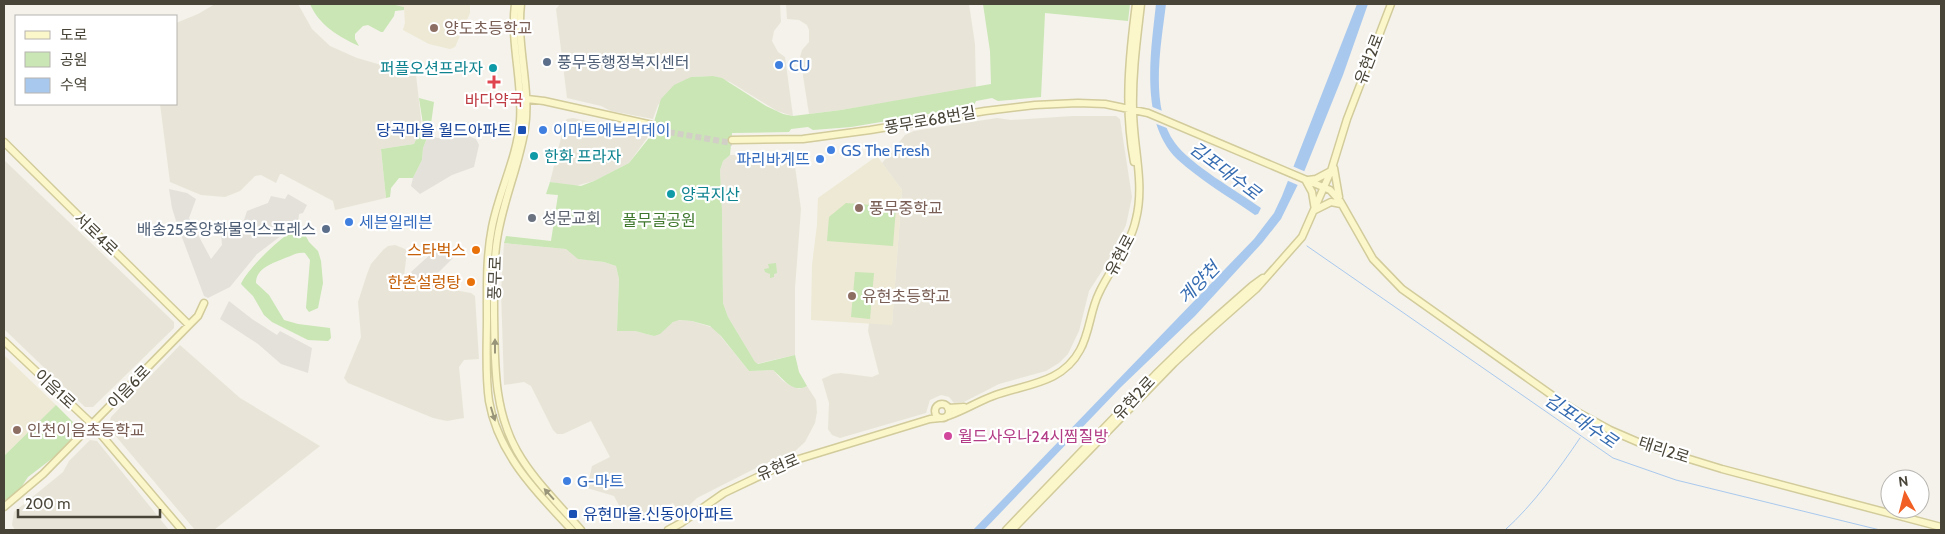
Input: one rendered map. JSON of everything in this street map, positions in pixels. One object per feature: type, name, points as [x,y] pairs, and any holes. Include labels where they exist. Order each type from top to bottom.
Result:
[{"type":"street","name":"풍무로","points":[[515,4],[513,32],[520,97],[520,121],[514,151],[495,214],[489,246],[488,392],[494,421],[514,461],[536,492],[572,530]]},
{"type":"street","name":"풍무로","points":[[521,4],[521,43],[527,99],[523,140],[502,215],[496,245],[494,298],[496,390],[504,422],[518,453],[538,483],[581,530]]},
{"type":"street","name":"유현로","points":[[948,408],[955,409],[967,406],[990,394],[1048,377],[1063,368],[1078,350],[1093,296],[1126,239],[1132,225],[1136,207],[1137,193],[1130,108],[1130,49],[1136,4]]},
{"type":"street","name":"유현로","points":[[948,416],[968,409],[991,397],[1053,378],[1064,370],[1079,353],[1086,337],[1098,294],[1123,252],[1137,217],[1140,194],[1130,108],[1141,4]]},
{"type":"street","name":"유현2로","points":[[1012,530],[1180,357],[1256,290],[1294,248],[1307,227],[1332,168],[1346,119],[1391,4]]},
{"type":"street","points":[[527,99],[544,101],[651,127]]},
{"type":"street","name":"풍무로68번길","points":[[732,142],[812,138],[985,110],[1035,105],[1115,104],[1148,113],[1324,188]]},
{"type":"street","name":"서로4로","points":[[4,142],[189,325]]},
{"type":"street","points":[[1332,168],[1340,202],[1331,202],[1315,210],[1310,183],[1332,168]]},
{"type":"street","name":"태리2로","points":[[1324,188],[1333,193],[1340,202],[1373,259],[1402,289],[1553,396],[1610,430],[1647,446],[1713,466],[1941,527]]},
{"type":"street","name":"유현2로","points":[[1006,530],[1178,352],[1252,286],[1270,273]]},
{"type":"street","name":"이음6로","points":[[4,507],[43,474],[198,316],[204,303]]},
{"type":"street","name":"이음1로","points":[[4,341],[92,424],[182,530]]},
{"type":"street","points":[[927,420],[938,406],[942,404],[948,408],[948,416],[940,418],[936,415],[935,410]]},
{"type":"street","name":"유현로","points":[[668,530],[724,493],[789,462],[927,420],[940,418]]},
{"type":"shaded area","points":[[215,4],[298,4],[312,29],[330,46],[357,58],[416,75],[422,127],[414,144],[381,149],[386,198],[335,210],[333,201],[282,174],[280,174],[276,183],[261,175],[255,176],[240,191],[225,197],[201,195],[170,182],[160,105],[178,105],[178,22]]},
{"type":"shaded area","name":"양도초등학교","points":[[391,4],[470,4],[470,13],[455,47],[450,49],[429,44],[403,30],[405,23],[404,7]]},
{"type":"shaded area","points":[[560,4],[780,4],[781,22],[774,31],[772,41],[778,52],[785,57],[793,116],[777,111],[730,82],[713,76],[691,77],[658,105],[653,119],[611,111],[601,106],[567,98],[556,9]]},
{"type":"shaded area","points":[[786,4],[969,4],[975,44],[976,88],[809,114],[800,57],[802,50],[809,42],[809,30],[807,25],[799,20],[787,19]]},
{"type":"shaded area","points":[[1073,116],[1116,116],[1120,119],[1132,197],[1126,225],[1109,260],[1089,291],[1079,331],[1068,354],[1059,363],[1046,371],[999,384],[964,402],[954,403],[949,397],[941,395],[930,400],[926,413],[840,438],[832,435],[828,429],[829,403],[822,379],[841,373],[872,377],[879,374],[868,331],[869,323],[892,324],[902,190],[882,163],[905,135],[914,131],[997,118],[1011,120]]},
{"type":"shaded area","points":[[573,118],[650,134],[629,163],[594,181],[575,186],[550,182],[565,122],[567,119]]},
{"type":"shaded area","points":[[429,134],[437,138],[463,134],[476,139],[479,145],[474,167],[452,175],[420,194],[411,186],[422,160],[423,148]]},
{"type":"shaded area","points":[[793,152],[801,209],[795,288],[795,355],[756,364],[728,317],[723,303],[720,170],[723,161],[730,155]]},
{"type":"shaded area","points":[[877,156],[902,190],[892,325],[811,320],[812,265],[818,198]]},
{"type":"shaded area","points":[[4,160],[174,322],[174,328],[93,407],[85,407],[4,329]]},
{"type":"shaded area","points":[[169,189],[187,193],[196,199],[189,218],[211,259],[222,245],[221,232],[248,234],[248,229],[243,223],[247,211],[268,203],[271,196],[285,199],[288,194],[307,205],[303,213],[299,214],[298,223],[257,254],[230,287],[208,298],[204,296],[177,224]]},
{"type":"shaded area","points":[[445,241],[454,249],[456,255],[438,273],[437,276],[440,282],[432,288],[418,281],[411,272]]},
{"type":"shaded area","points":[[504,243],[566,249],[580,259],[604,262],[616,266],[619,279],[617,330],[635,331],[654,336],[676,320],[692,321],[714,328],[749,371],[773,370],[789,385],[799,389],[807,386],[816,400],[817,412],[815,423],[805,442],[793,453],[760,466],[697,498],[680,514],[673,503],[633,522],[628,522],[614,496],[587,488],[592,466],[610,457],[591,421],[563,434],[557,434],[553,430],[531,386],[524,382],[504,385],[501,291]]},
{"type":"shaded area","points":[[395,245],[405,249],[407,252],[404,276],[406,280],[436,290],[454,290],[471,293],[475,296],[479,359],[464,360],[459,367],[464,418],[447,421],[433,418],[348,383],[344,378],[361,337],[358,302],[367,274],[371,264],[383,250],[388,246]]},
{"type":"shaded area","points":[[229,301],[277,335],[280,331],[312,348],[308,373],[281,364],[258,344],[220,319]]},
{"type":"shaded area","points":[[180,345],[240,398],[320,446],[214,530],[195,530],[108,427],[111,417]]},
{"type":"shaded area","name":"인천이음초등학교","points":[[4,355],[56,405],[4,456]]},
{"type":"shaded area","points":[[90,440],[97,441],[169,530],[15,530],[12,525],[14,512],[63,472],[69,461]]},
{"type":"green space","points":[[310,4],[391,4],[404,7],[404,10],[395,11],[394,16],[383,32],[368,25],[363,26],[355,34],[355,39],[359,46],[330,30]]},
{"type":"green space","name":"풀무골공원","points":[[983,4],[1130,4],[1128,21],[1045,13],[1041,97],[998,101],[992,98],[976,101],[970,107],[851,127],[813,130],[808,127],[791,129],[789,132],[732,133],[730,155],[723,161],[720,170],[723,303],[728,317],[755,362],[758,364],[795,355],[799,372],[807,386],[802,388],[792,387],[773,370],[749,371],[721,336],[710,326],[679,320],[673,322],[660,334],[654,336],[635,331],[617,331],[619,279],[616,266],[604,262],[578,259],[566,249],[504,243],[506,236],[551,241],[558,195],[546,194],[550,182],[581,186],[629,163],[649,138],[661,99],[674,85],[691,77],[713,76],[722,78],[766,106],[783,114],[793,116],[841,110],[991,84],[990,51]]},
{"type":"green space","points":[[419,98],[434,102],[430,131],[423,148],[422,160],[413,178],[399,178],[391,188],[390,197],[386,198],[381,149],[414,144],[423,124]]},
{"type":"green space","points":[[846,203],[896,207],[893,246],[827,241],[829,217]]},
{"type":"green space","points":[[301,227],[309,242],[318,251],[321,261],[323,283],[318,308],[309,312],[306,308],[310,260],[305,253],[294,254],[266,267],[259,273],[256,283],[269,295],[284,320],[298,324],[330,328],[331,338],[328,341],[308,340],[272,322],[264,315],[253,296],[241,284],[251,269],[268,251],[286,235]]},
{"type":"green space","points":[[776,263],[777,273],[774,274],[774,277],[770,278],[770,274],[765,272],[764,269],[769,268],[768,264]]},
{"type":"green space","points":[[855,272],[874,273],[870,319],[851,317]]},
{"type":"green space","points":[[56,405],[76,425],[77,433],[54,457],[28,477],[20,489],[4,501],[4,456]]},
{"type":"water","points":[[1156,4],[1166,4],[1160,57],[1159,94],[1167,128],[1175,143],[1192,160],[1261,208],[1258,214],[1255,215],[1195,174],[1177,159],[1165,144],[1157,126],[1152,106],[1150,85],[1150,64]]},
{"type":"water","points":[[1357,4],[1368,4],[1343,75],[1304,172],[1281,219],[1262,243],[1195,316],[1121,387],[984,530],[973,530],[1254,239],[1274,213]]},
{"type":"pier","points":[[1150,106],[1165,112],[1172,130],[1154,123]]},
{"type":"pier","points":[[1292,166],[1306,172],[1300,186],[1286,180]]},
{"type":"waterway","name":"김포대수로","points":[[1307,246],[1613,458],[1676,480],[1880,530]]},
{"type":"waterway","points":[[1505,530],[1535,498],[1580,438]]},
{"type":"tunnel","points":[[651,129],[732,143]]},
{"type":"place","name":"양도초등학교","points":[[434,28]]},
{"type":"place","name":"풍무동행정복지센터","points":[[547,62]]},
{"type":"place","name":"CU","points":[[779,65]]},
{"type":"place","name":"퍼플오션프라자","points":[[493,68]]},
{"type":"place","name":"바다약국","points":[[494,82]]},
{"type":"place","name":"당곡마을 월드아파트","points":[[522,130]]},
{"type":"place","name":"이마트에브리데이","points":[[543,130]]},
{"type":"place","name":"GS The Fresh","points":[[831,150]]},
{"type":"place","name":"한화 프라자","points":[[534,156]]},
{"type":"place","name":"파리바게뜨","points":[[820,159]]},
{"type":"place","name":"양국지산","points":[[671,194]]},
{"type":"place","name":"풍무중학교","points":[[859,208]]},
{"type":"place","name":"성문교회","points":[[532,218]]},
{"type":"place","name":"세븐일레븐","points":[[349,222]]},
{"type":"place","name":"배송25중앙화물익스프레스","points":[[326,229]]},
{"type":"place","name":"스타벅스","points":[[476,250]]},
{"type":"place","name":"한촌설렁탕","points":[[471,282]]},
{"type":"place","name":"유현초등학교","points":[[852,296]]},
{"type":"place","name":"인천이음초등학교","points":[[17,430]]},
{"type":"place","name":"월드사우나24시찜질방","points":[[948,436]]},
{"type":"place","name":"G-마트","points":[[567,481]]},
{"type":"place","name":"유현마을.신동아아파트","points":[[573,514]]},
{"type":"water label","name":"계양천","points":[[1199,283]]}]
